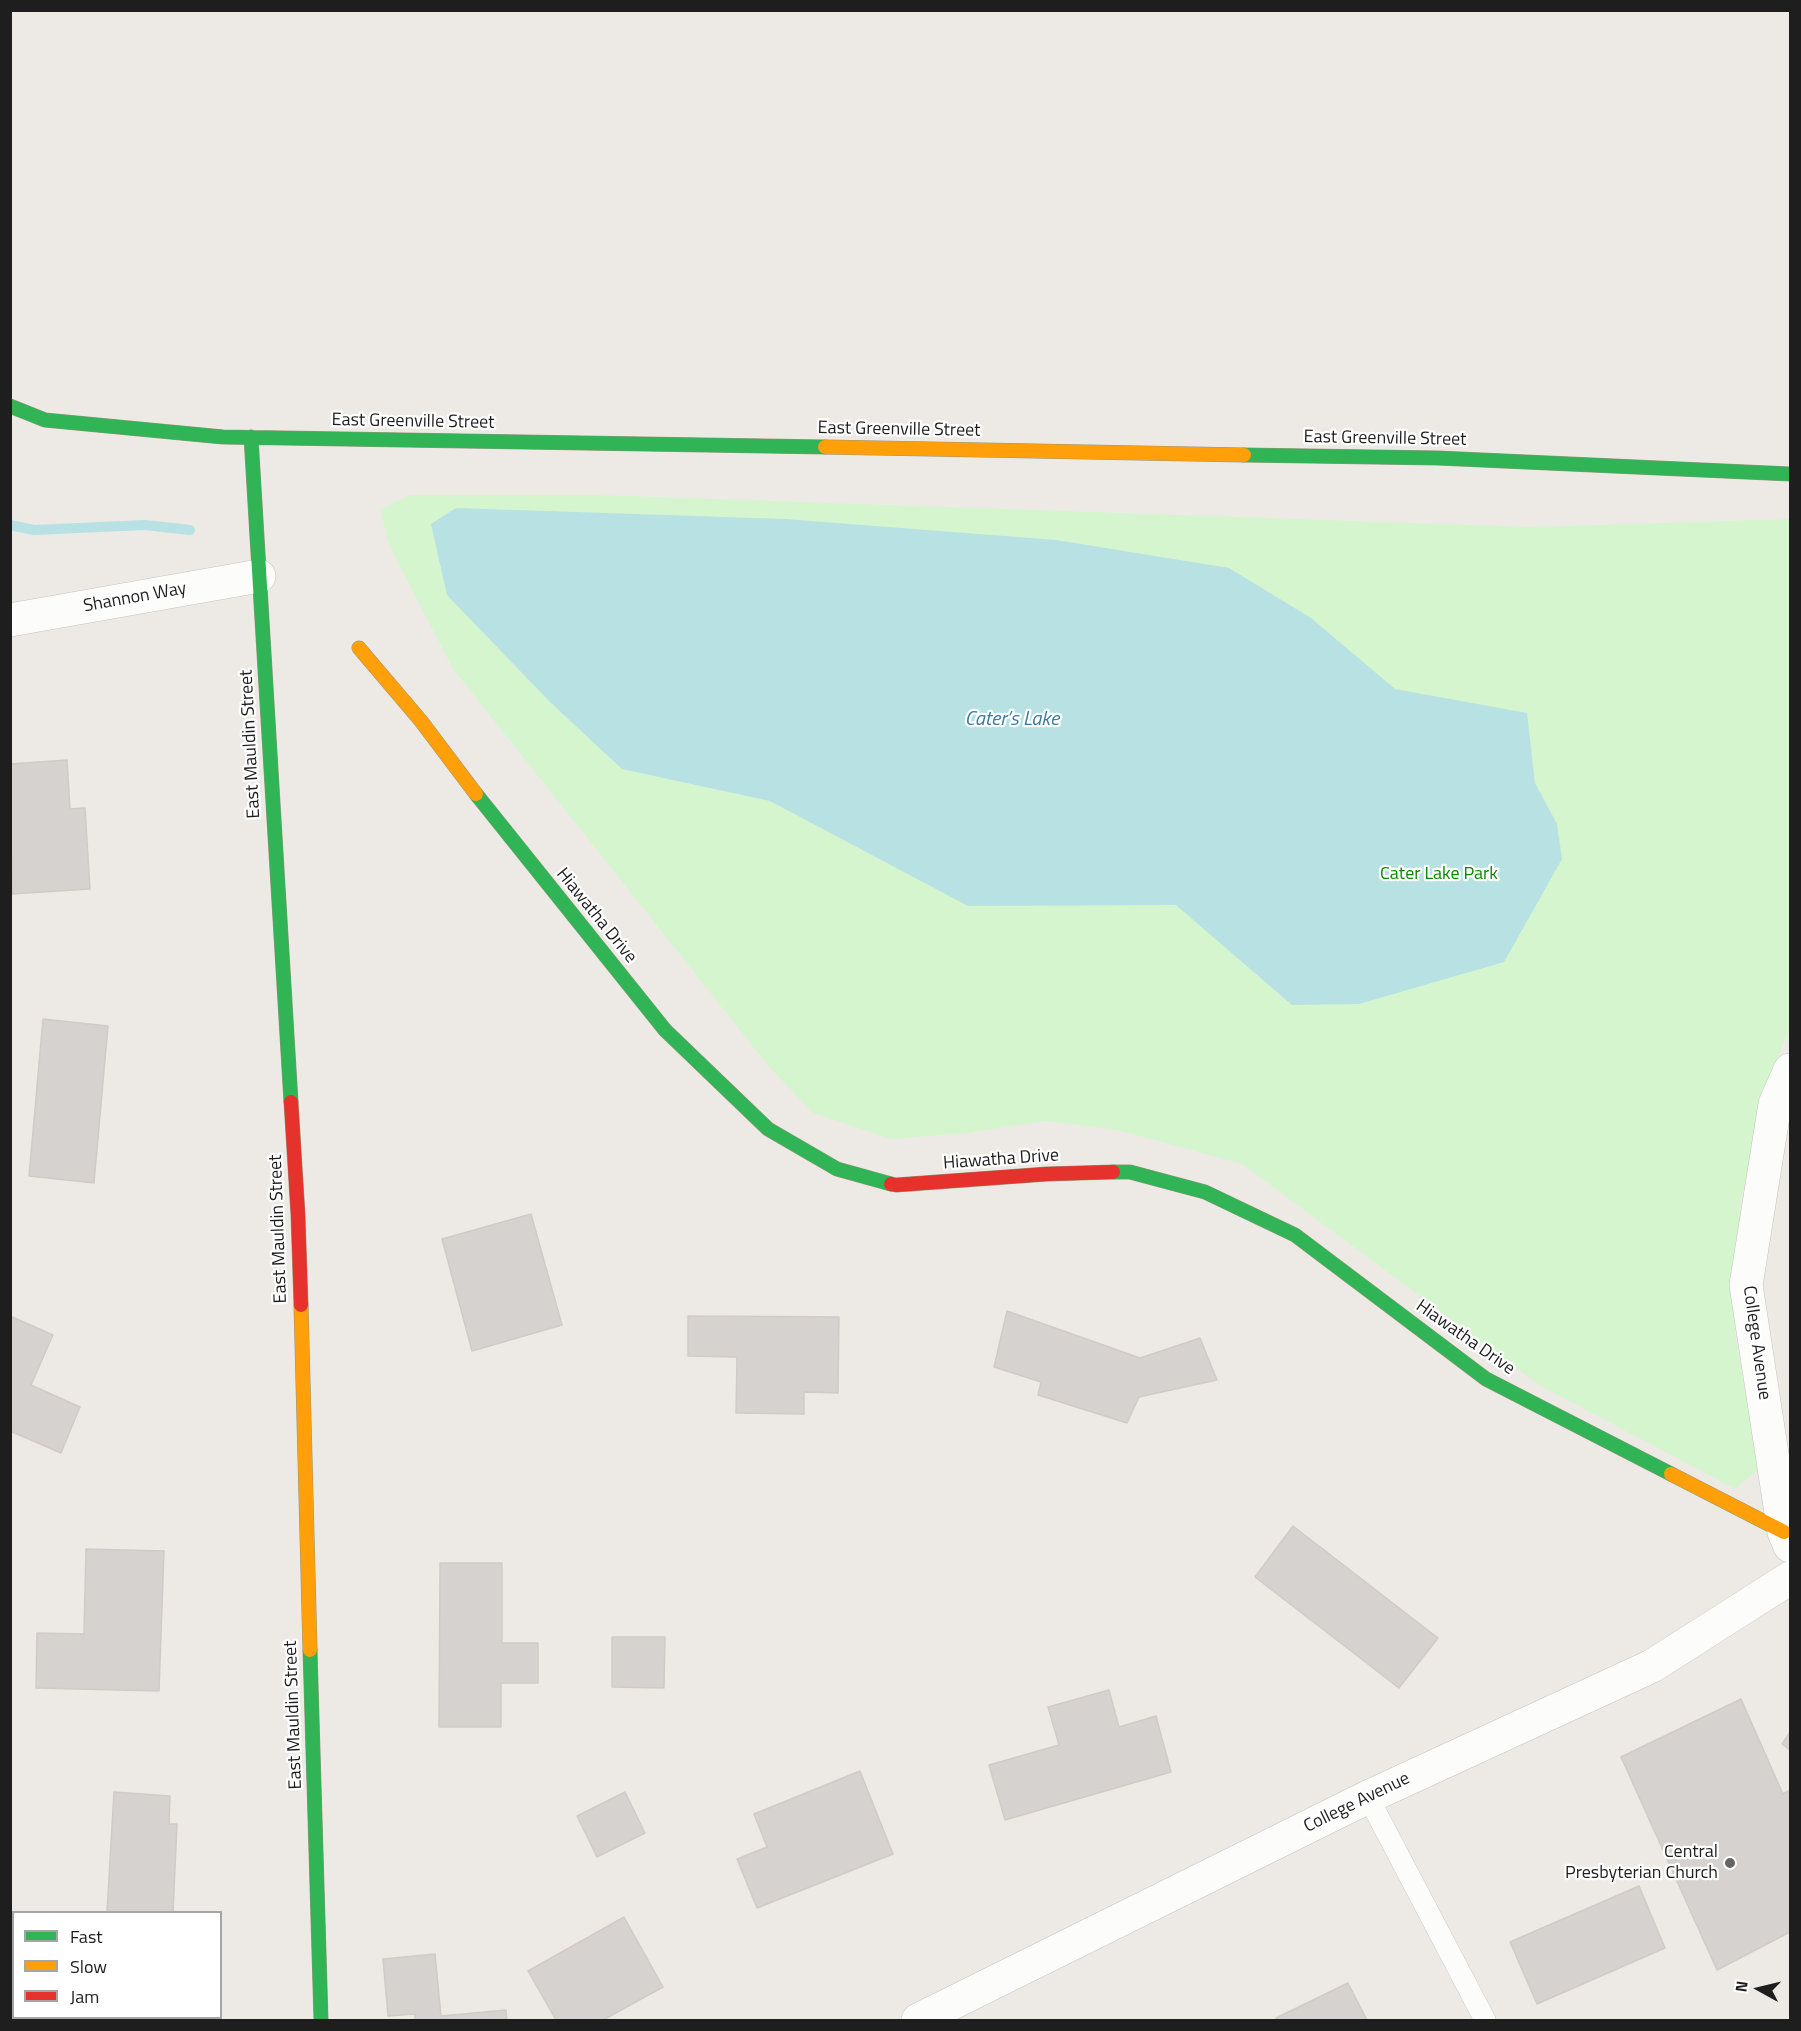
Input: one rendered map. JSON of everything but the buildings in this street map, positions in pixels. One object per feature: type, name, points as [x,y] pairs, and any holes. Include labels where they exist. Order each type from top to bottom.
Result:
[{"type":"street","name":"East Greenville Street","points":[[10,406],[45,420],[223,436],[1426,458],[1791,474]]},
{"type":"street","name":"East Mauldin Street","points":[[251,437],[298,1215],[321,2020]]},
{"type":"street","name":"Shannon Way","points":[[10,620],[259,576]]},
{"type":"street","name":"Hiawatha Drive","points":[[359,648],[421,721],[498,824],[665,1030],[768,1129],[837,1169],[896,1185],[1047,1174],[1130,1172],[1205,1192],[1295,1235],[1486,1379],[1787,1539]]},
{"type":"street","name":"College Avenue","points":[[1787,1539],[1746,1285],[1775,1104],[1791,1070]]},
{"type":"street","name":"College Avenue","points":[[918,2020],[1368,1797],[1652,1666],[1791,1578]]},
{"type":"lane","points":[[1368,1797],[1485,2020]]},
{"type":"green space","name":"Cater Lake Park","points":[[410,495],[599,495],[1530,527],[1790,519],[1790,1028],[1779,1054],[1740,1204],[1735,1334],[1759,1469],[1735,1489],[1539,1385],[1242,1164],[1117,1130],[1045,1121],[968,1133],[891,1139],[813,1113],[770,1068],[453,669],[390,547],[380,510]]},
{"type":"water","name":"Cater’s Lake","points":[[456,508],[785,519],[1056,540],[1229,568],[1311,618],[1395,689],[1527,713],[1535,783],[1557,824],[1562,859],[1504,962],[1359,1004],[1292,1005],[1176,905],[968,906],[770,801],[622,769],[550,702],[447,595],[431,524]]},
{"type":"waterway","points":[[10,525],[34,530],[145,525],[190,530]]},
{"type":"traffic: fast","points":[[10,406],[45,420],[223,437],[825,447]]},
{"type":"traffic: fast","points":[[251,437],[291,1102]]},
{"type":"traffic: fast","points":[[1244,455],[1438,458],[1790,474]]},
{"type":"traffic: fast","points":[[476,794],[665,1030],[768,1129],[837,1169],[891,1184]]},
{"type":"traffic: fast","points":[[1113,1172],[1130,1172],[1205,1192],[1295,1235],[1486,1379],[1671,1474]]},
{"type":"traffic: fast","points":[[310,1650],[321,2020]]},
{"type":"traffic: slow","points":[[825,447],[1244,455]]},
{"type":"traffic: slow","points":[[359,648],[421,721],[476,794]]},
{"type":"traffic: slow","points":[[301,1305],[310,1650]]},
{"type":"traffic: slow","points":[[1671,1474],[1784,1532]]},
{"type":"traffic: jam","points":[[291,1102],[301,1305]]},
{"type":"traffic: jam","points":[[891,1184],[1113,1172]]},
{"type":"place","name":"Central Presbyterian Church","points":[[1730,1863]]}]
